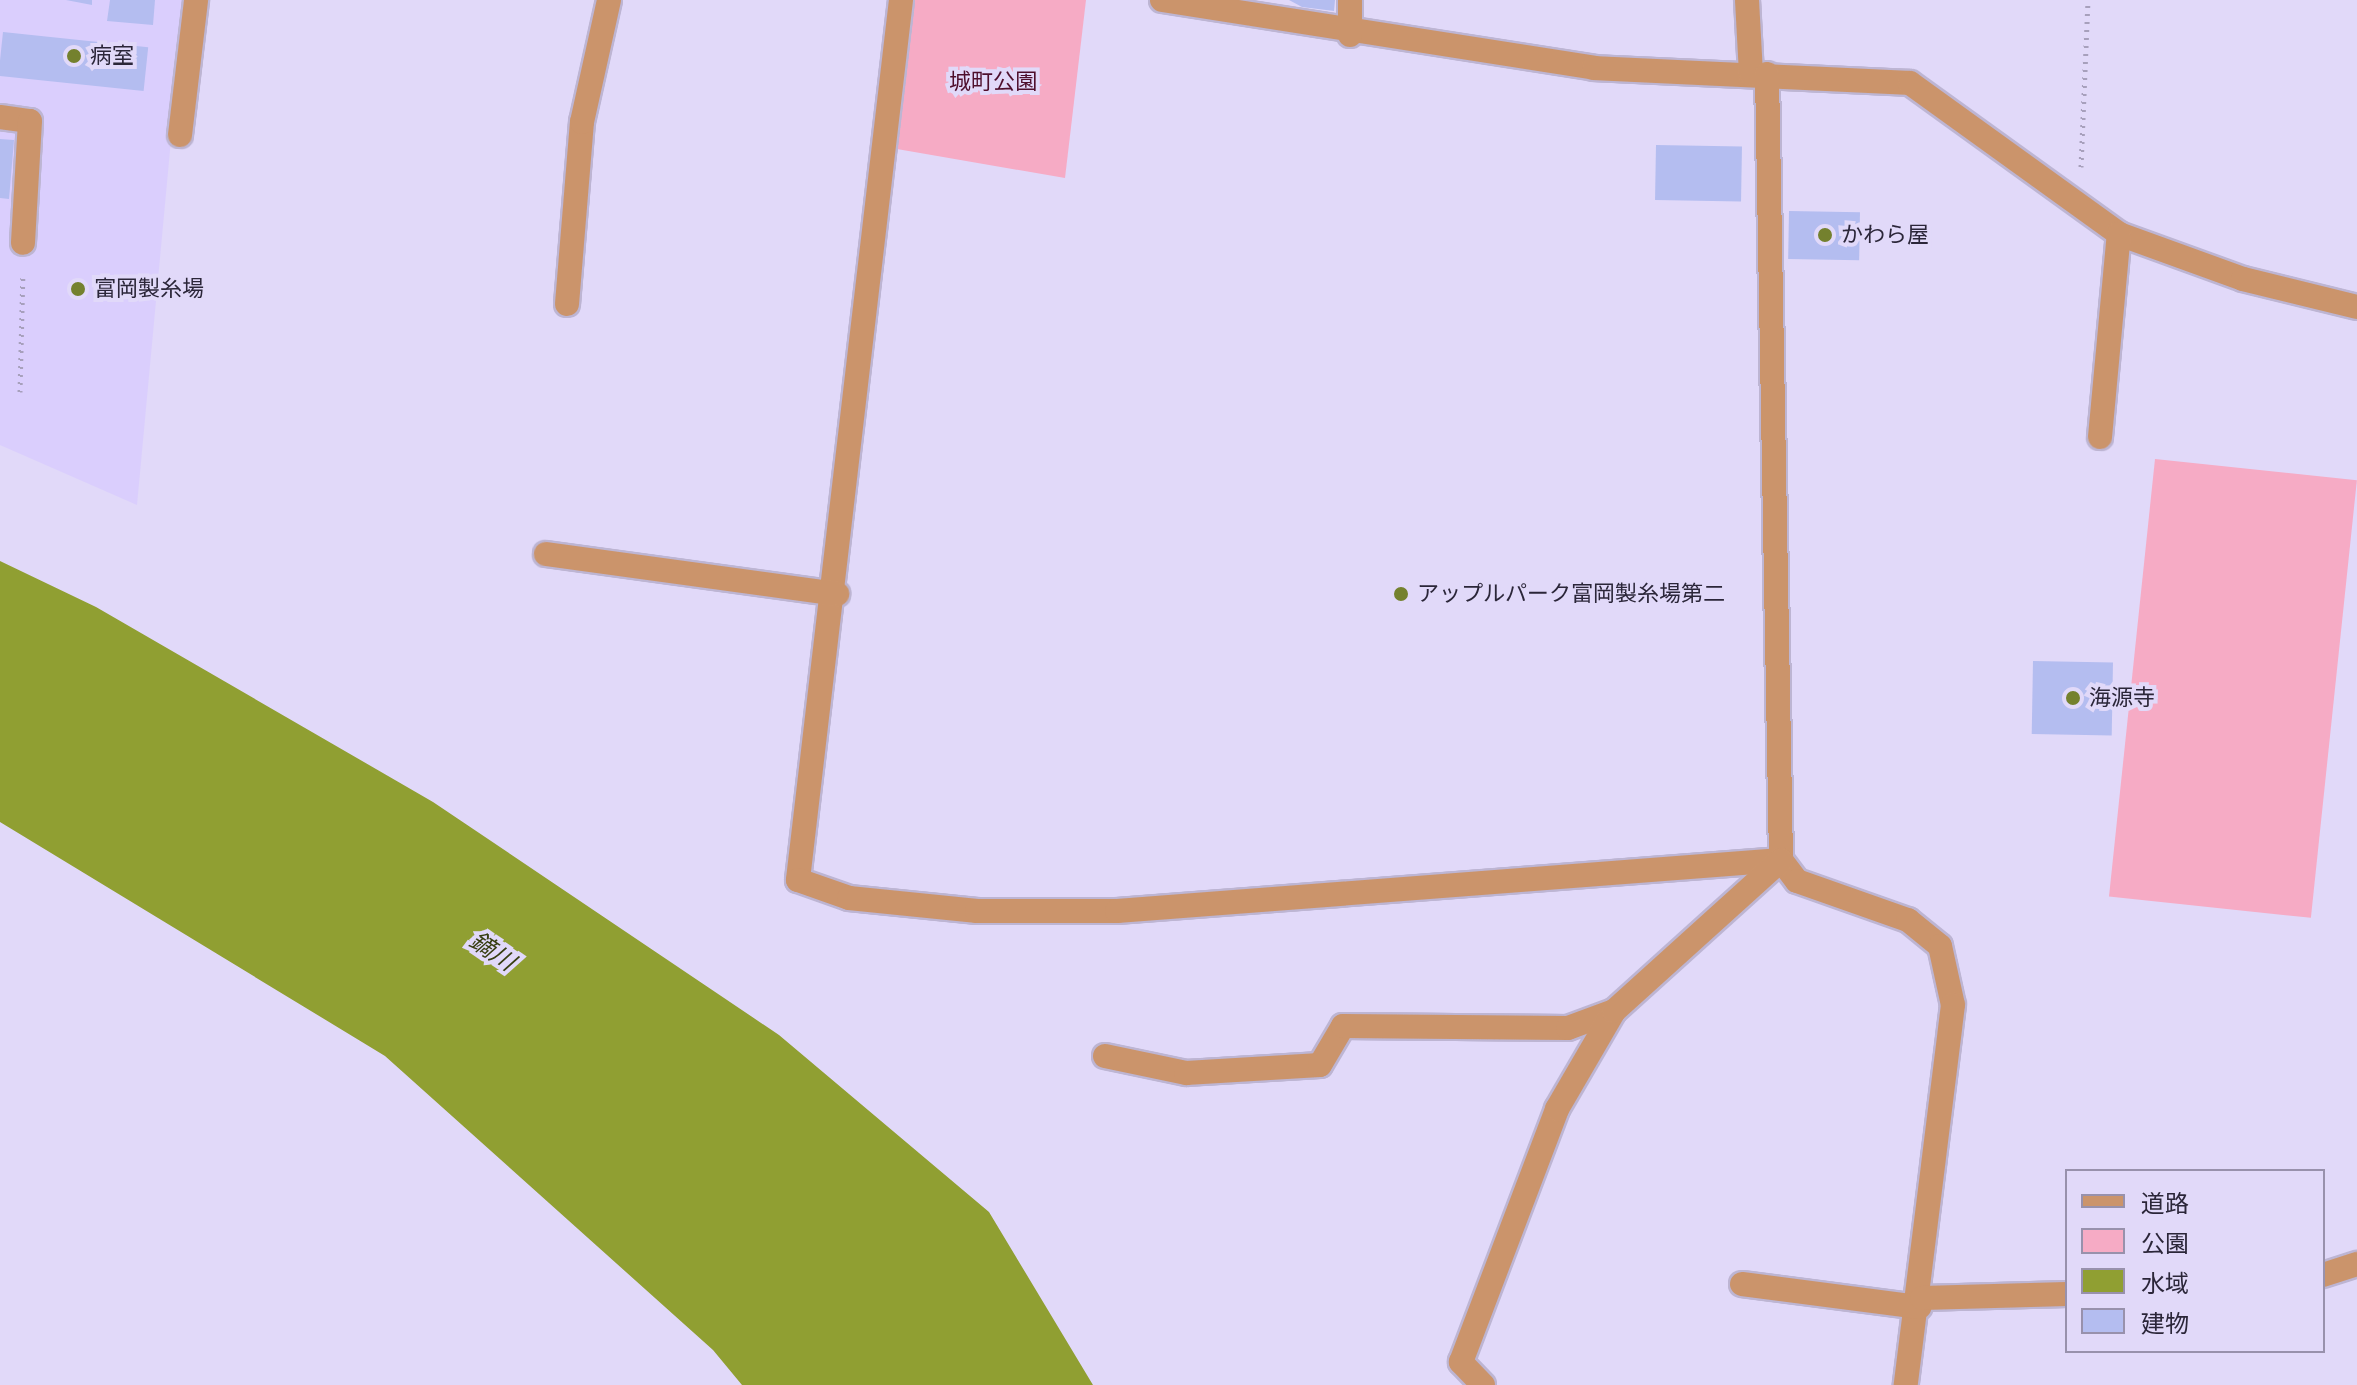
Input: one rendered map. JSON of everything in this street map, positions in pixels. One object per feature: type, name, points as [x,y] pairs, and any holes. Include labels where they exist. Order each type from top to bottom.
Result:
[{"type":"street","points":[[180,135],[196,0]]},
{"type":"street","points":[[567,304],[582,122],[609,0]]},
{"type":"street","points":[[901,0],[837,594],[798,880],[849,898],[977,911],[1117,911],[1781,860]]},
{"type":"street","points":[[1162,0],[1350,35],[1594,68],[1910,83],[2077,209],[2119,234],[2243,279],[2357,307]]},
{"type":"street","points":[[1350,0],[1350,35]]},
{"type":"street","points":[[1747,0],[1759,74],[1781,860],[1797,881],[1908,920],[1940,946],[1953,1005],[1921,1302],[1906,1385]]},
{"type":"street","points":[[0,117],[30,121],[23,243]]},
{"type":"street","points":[[2100,437],[2119,234]]},
{"type":"street","points":[[546,554],[837,594]]},
{"type":"street","points":[[1483,1385],[1461,1362],[1557,1109],[1614,1011],[1781,860]]},
{"type":"street","points":[[1105,1056],[1186,1073],[1320,1065],[1343,1026],[1568,1028],[1614,1011]]},
{"type":"street","points":[[2325,1274],[2357,1264]]},
{"type":"street","points":[[1742,1284],[1921,1302],[2065,1294]]},
{"type":"path","points":[[2077,209],[2088,0]]},
{"type":"path","points":[[20,392],[23,243]]},
{"type":"shaded area","name":"富岡製糸場","points":[[0,0],[184,0],[137,505],[0,445]]},
{"type":"green space","name":"城町公園","points":[[910,0],[1086,0],[1065,178],[897,149]]},
{"type":"green space","points":[[2155,459],[2357,480],[2311,918],[2109,897]]},
{"type":"water","name":"鏑川","points":[[0,561],[96,607],[433,802],[779,1035],[989,1212],[1093,1385],[742,1385],[713,1350],[385,1056],[0,822]]},
{"type":"building","points":[[66,0],[92,0],[92,5]]},
{"type":"building","points":[[110,0],[155,0],[153,25],[107,21]]},
{"type":"building","points":[[1289,0],[1335,0],[1334,11],[1302,7]]},
{"type":"building","name":"病室","points":[[3,32],[148,47],[144,91],[0,76]]},
{"type":"building","points":[[0,139],[14,140],[9,199],[0,198]]},
{"type":"building","points":[[1656,145],[1742,147],[1741,201],[1655,200]]},
{"type":"building","name":"かわら屋","points":[[1789,211],[1860,212],[1859,260],[1788,259]]},
{"type":"building","name":"海源寺","points":[[2033,661],[2113,662],[2112,735],[2032,734]]},
{"type":"place","name":"病室","points":[[74,56]]},
{"type":"place","name":"かわら屋","points":[[1825,235]]},
{"type":"place","name":"富岡製糸場","points":[[78,289]]},
{"type":"place","name":"アップルパーク富岡製糸場第二","points":[[1401,594]]},
{"type":"place","name":"海源寺","points":[[2073,698]]}]
